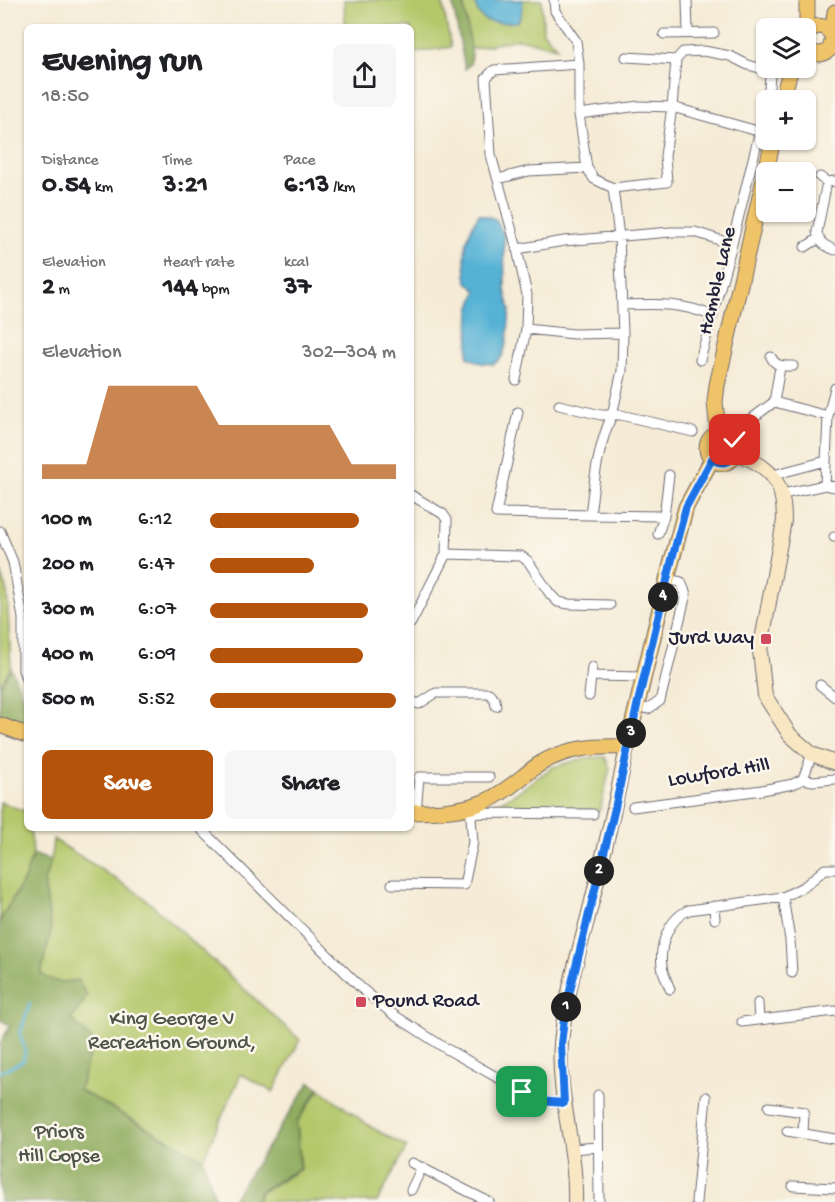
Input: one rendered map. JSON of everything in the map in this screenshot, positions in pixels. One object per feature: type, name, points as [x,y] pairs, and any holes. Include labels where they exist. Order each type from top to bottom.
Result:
[{"type":"main road","points":[[807,0],[807,18]]},
{"type":"main road","points":[[816,50],[824,53],[830,49],[833,42],[835,12]]},
{"type":"main road","points":[[816,27],[822,26],[832,34]]},
{"type":"main road","name":"Hamble Lane","points":[[718,433],[717,385],[764,150]]},
{"type":"main road","points":[[718,433],[732,436],[737,444],[737,453],[726,463],[716,462],[707,452],[708,443],[713,435],[718,433]]},
{"type":"main road","points":[[737,453],[765,467],[773,475],[783,494],[784,520],[760,651],[765,696],[790,735],[812,754],[835,763]]},
{"type":"main road","points":[[575,1202],[576,1185],[572,1149],[564,1103],[561,1044],[565,1011],[686,507],[712,459]]},
{"type":"main road","points":[[0,725],[24,734]]},
{"type":"main road","points":[[414,812],[471,810],[506,791],[539,765],[563,752],[585,747],[627,747]]},
{"type":"street","points":[[554,0],[555,11],[576,41],[579,64],[579,114],[587,168],[594,179],[613,188],[667,182],[665,156],[676,60],[683,52],[704,51],[730,56],[747,65],[767,70],[770,75],[769,90]]},
{"type":"street","points":[[687,0],[688,33]]},
{"type":"street","points":[[664,34],[714,33]]},
{"type":"street","points":[[626,57],[676,60]]},
{"type":"street","points":[[516,380],[526,328],[527,295],[491,155],[485,84],[489,73],[494,70],[579,64]]},
{"type":"street","points":[[579,114],[639,106],[672,107],[756,133]]},
{"type":"street","points":[[700,360],[732,244],[762,150]]},
{"type":"street","points":[[498,179],[529,171],[587,168]]},
{"type":"street","points":[[828,180],[818,220],[818,239],[835,250]]},
{"type":"street","points":[[590,515],[605,432],[612,415],[622,371],[623,333],[619,237],[613,188]]},
{"type":"street","points":[[517,249],[564,241],[671,232],[694,232],[732,244]]},
{"type":"street","points":[[805,247],[818,239]]},
{"type":"street","points":[[622,305],[674,304],[694,308],[713,316]]},
{"type":"street","points":[[526,328],[574,334],[623,333]]},
{"type":"street","points":[[771,357],[780,367],[793,366]]},
{"type":"street","points":[[754,417],[774,402],[780,367]]},
{"type":"street","points":[[783,494],[830,486],[826,461],[828,416],[835,388]]},
{"type":"street","points":[[774,402],[828,416]]},
{"type":"street","points":[[559,405],[601,415],[621,415],[693,432]]},
{"type":"street","points":[[518,412],[496,513],[664,516]]},
{"type":"street","points":[[773,475],[826,461]]},
{"type":"street","points":[[658,534],[664,516],[669,475]]},
{"type":"street","points":[[414,497],[443,514],[447,520],[446,554],[414,617]]},
{"type":"street","points":[[0,531],[13,562],[23,618],[24,673]]},
{"type":"street","points":[[446,554],[521,556],[528,561],[558,602],[610,605]]},
{"type":"street","points":[[637,706],[648,709],[660,701],[686,594],[681,582],[667,579]]},
{"type":"street","points":[[589,696],[592,672],[644,677]]},
{"type":"street","points":[[820,685],[835,697]]},
{"type":"street","points":[[414,702],[419,704],[436,693],[489,693],[495,700],[496,706]]},
{"type":"street","name":"Lowford Hill","points":[[803,779],[812,754]]},
{"type":"street","points":[[414,806],[419,777],[489,777]]},
{"type":"street","name":"Lowford Hill","points":[[638,804],[762,790],[793,784],[803,779],[813,781],[835,779]]},
{"type":"street","points":[[397,896],[396,885],[464,885],[473,842],[471,810],[592,814]]},
{"type":"street","points":[[203,831],[361,988],[394,1015],[445,1048],[539,1101],[564,1103]]},
{"type":"street","points":[[670,989],[662,968],[663,948],[674,919],[680,913],[783,897],[805,886],[825,869],[835,869]]},
{"type":"street","points":[[783,897],[790,940],[792,973]]},
{"type":"street","points":[[714,906],[715,919]]},
{"type":"street","points":[[758,1003],[759,1020]]},
{"type":"street","points":[[742,1022],[835,1011]]},
{"type":"street","points":[[598,1095],[599,1202]]},
{"type":"street","points":[[696,1202],[706,1097]]},
{"type":"street","points":[[769,1107],[804,1112],[803,1133]]},
{"type":"street","points":[[787,1131],[835,1139]]},
{"type":"street","points":[[572,1149],[597,1147]]},
{"type":"street","points":[[412,1163],[472,1198],[489,1202]]},
{"type":"street","points":[[411,1190],[422,1167]]},
{"type":"street","points":[[793,1186],[835,1188]]},
{"type":"green space","points":[[344,0],[442,0],[451,47],[414,53],[414,24],[345,24]]},
{"type":"green space","points":[[452,0],[463,0],[472,56],[470,64],[465,69]]},
{"type":"green space","points":[[463,0],[542,0],[543,32],[557,47],[518,39],[471,49]]},
{"type":"green space","points":[[0,570],[7,590],[11,668],[0,686]]},
{"type":"green space","points":[[11,668],[24,700],[24,724],[0,715],[0,686]]},
{"type":"green space","points":[[605,757],[610,768],[600,810],[515,806],[489,810],[489,807],[513,795],[553,767],[585,758]]},
{"type":"green space","points":[[0,802],[24,811],[24,831],[30,831],[33,854],[24,880],[0,920]]},
{"type":"green space","name":"King George V Recreation Ground,","points":[[53,839],[141,895],[300,1040],[273,1092],[241,1074],[203,1159],[79,1090],[93,1041],[71,1020],[66,983],[53,982],[41,975],[51,930],[44,881],[51,861]]},
{"type":"green space","name":"Priors Hill Copse","points":[[33,854],[51,861],[44,881],[51,930],[41,974],[59,982],[78,980],[87,997],[71,1019],[93,1041],[79,1090],[203,1159],[215,1198],[221,1202],[0,1202],[0,1044],[10,1026],[0,1019],[0,920],[24,880]]},
{"type":"green space","points":[[310,1082],[319,1088],[297,1122],[300,1168],[259,1192],[256,1202],[231,1202]]},
{"type":"green space","points":[[320,1089],[371,1127],[407,1147],[377,1202],[257,1202],[260,1193],[301,1169],[297,1122]]},
{"type":"water","points":[[475,0],[523,0],[521,16],[517,22],[488,21],[479,15]]},
{"type":"water","points":[[479,214],[496,219],[504,236],[505,290],[510,310],[507,342],[502,357],[494,364],[481,363],[468,357],[470,310],[477,291],[467,282],[465,255],[470,231]]},
{"type":"waterway","points":[[0,1072],[23,1061],[25,1051],[20,1034],[30,1003]]},
{"type":"place","name":"Jurd Way","points":[[766,639]]},
{"type":"place","name":"Pound Road","points":[[361,1002]]},
{"type":"route","points":[[522,1092],[539,1101],[564,1103],[561,1044],[565,1011],[615,808],[627,747],[673,555],[686,507],[698,483],[712,459],[726,463],[734,458],[738,449],[735,440]]}]
